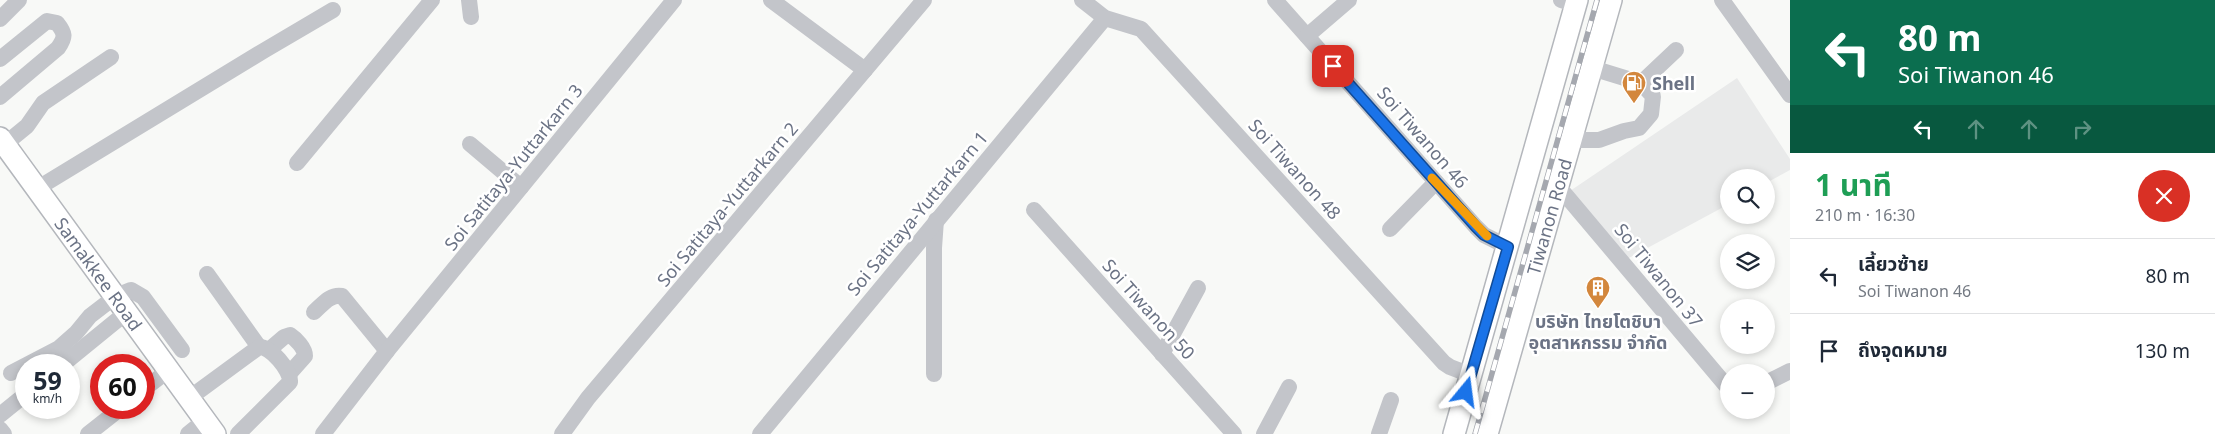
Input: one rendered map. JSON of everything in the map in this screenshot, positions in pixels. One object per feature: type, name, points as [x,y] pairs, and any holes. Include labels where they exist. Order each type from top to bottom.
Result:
[{"type":"main road","name":"Tiwanon Road","points":[[1487,434],[1611,0]]},
{"type":"main road","name":"Tiwanon Road","points":[[1454,434],[1520,205],[1571,2]]},
{"type":"main road","name":"Samakkee Road","points":[[3,141],[169,370],[188,399],[202,430]]},
{"type":"main road","points":[[1520,205],[1550,215]]},
{"type":"street","points":[[0,19],[19,0]]},
{"type":"street","points":[[297,163],[432,0]]},
{"type":"street","points":[[468,0],[471,17]]},
{"type":"street","name":"Soi Satitaya-Yuttarkarn 3","points":[[322,434],[521,186],[674,0]]},
{"type":"street","points":[[771,0],[865,70]]},
{"type":"street","name":"Soi Satitaya-Yuttarkarn 2","points":[[562,434],[588,398],[924,0]]},
{"type":"street","name":"Soi Tiwanon 48","points":[[1082,0],[1105,18],[1141,29],[1444,363],[1450,368],[1471,375]]},
{"type":"street","name":"Soi Tiwanon 46","points":[[1275,0],[1484,235],[1508,247]]},
{"type":"street","points":[[1307,36],[1348,0]]},
{"type":"street","points":[[1722,0],[1790,94]]},
{"type":"street","points":[[38,188],[333,10]]},
{"type":"street","name":"Soi Satitaya-Yuttarkarn 1","points":[[760,434],[1105,18]]},
{"type":"street","points":[[0,59],[47,21],[57,23],[64,32],[64,40],[58,48],[0,97]]},
{"type":"street","points":[[1641,83],[1676,50]]},
{"type":"street","points":[[3,141],[27,126],[43,103],[111,57]]},
{"type":"street","points":[[1571,140],[1599,140],[1639,128],[1651,114],[1653,96],[1641,83],[1592,68]]},
{"type":"street","points":[[470,144],[521,186]]},
{"type":"street","points":[[1390,229],[1436,182]]},
{"type":"street","name":"Soi Tiwanon 37","points":[[1558,186],[1720,380]]},
{"type":"street","name":"Soi Tiwanon 50","points":[[1034,210],[1234,434]]},
{"type":"street","points":[[934,374],[934,248],[936,220]]},
{"type":"street","points":[[207,274],[264,348],[289,374],[290,382],[238,434]]},
{"type":"street","points":[[1162,354],[1198,288]]},
{"type":"street","points":[[73,354],[122,304],[131,290],[143,297],[182,350]]},
{"type":"street","points":[[314,312],[330,297],[342,296],[385,355]]},
{"type":"street","points":[[11,373],[59,348],[76,333],[90,316],[122,304]]},
{"type":"street","points":[[188,399],[264,348],[290,335],[295,338],[306,352],[305,356],[289,374]]},
{"type":"street","points":[[155,381],[169,370]]},
{"type":"street","points":[[1775,378],[1790,371]]},
{"type":"street","points":[[1264,434],[1289,386]]},
{"type":"street","points":[[1379,434],[1390,400]]},
{"type":"street","points":[[0,415],[15,403]]},
{"type":"street","points":[[88,434],[107,419]]},
{"type":"street","points":[[0,429],[4,434]]},
{"type":"shaded area","name":"บริษัท ไทยโตชิบา อุตสาหกรรม จำกัด","points":[[1737,78],[1790,159],[1790,170],[1775,178],[1775,169],[1720,169],[1720,209],[1627,259],[1570,191]]},
{"type":"railway","points":[[1475,434],[1597,0]]},
{"type":"slow traffic","points":[[1432,178],[1476,227],[1487,236]]},
{"type":"place","name":"Shell","points":[[1634,104]]},
{"type":"place","name":"บริษัท ไทยโตชิบา อุตสาหกรรม จำกัด","points":[[1598,309]]},
{"type":"route","points":[[1333,66],[1476,227],[1492,240],[1508,247],[1466,392]]}]
